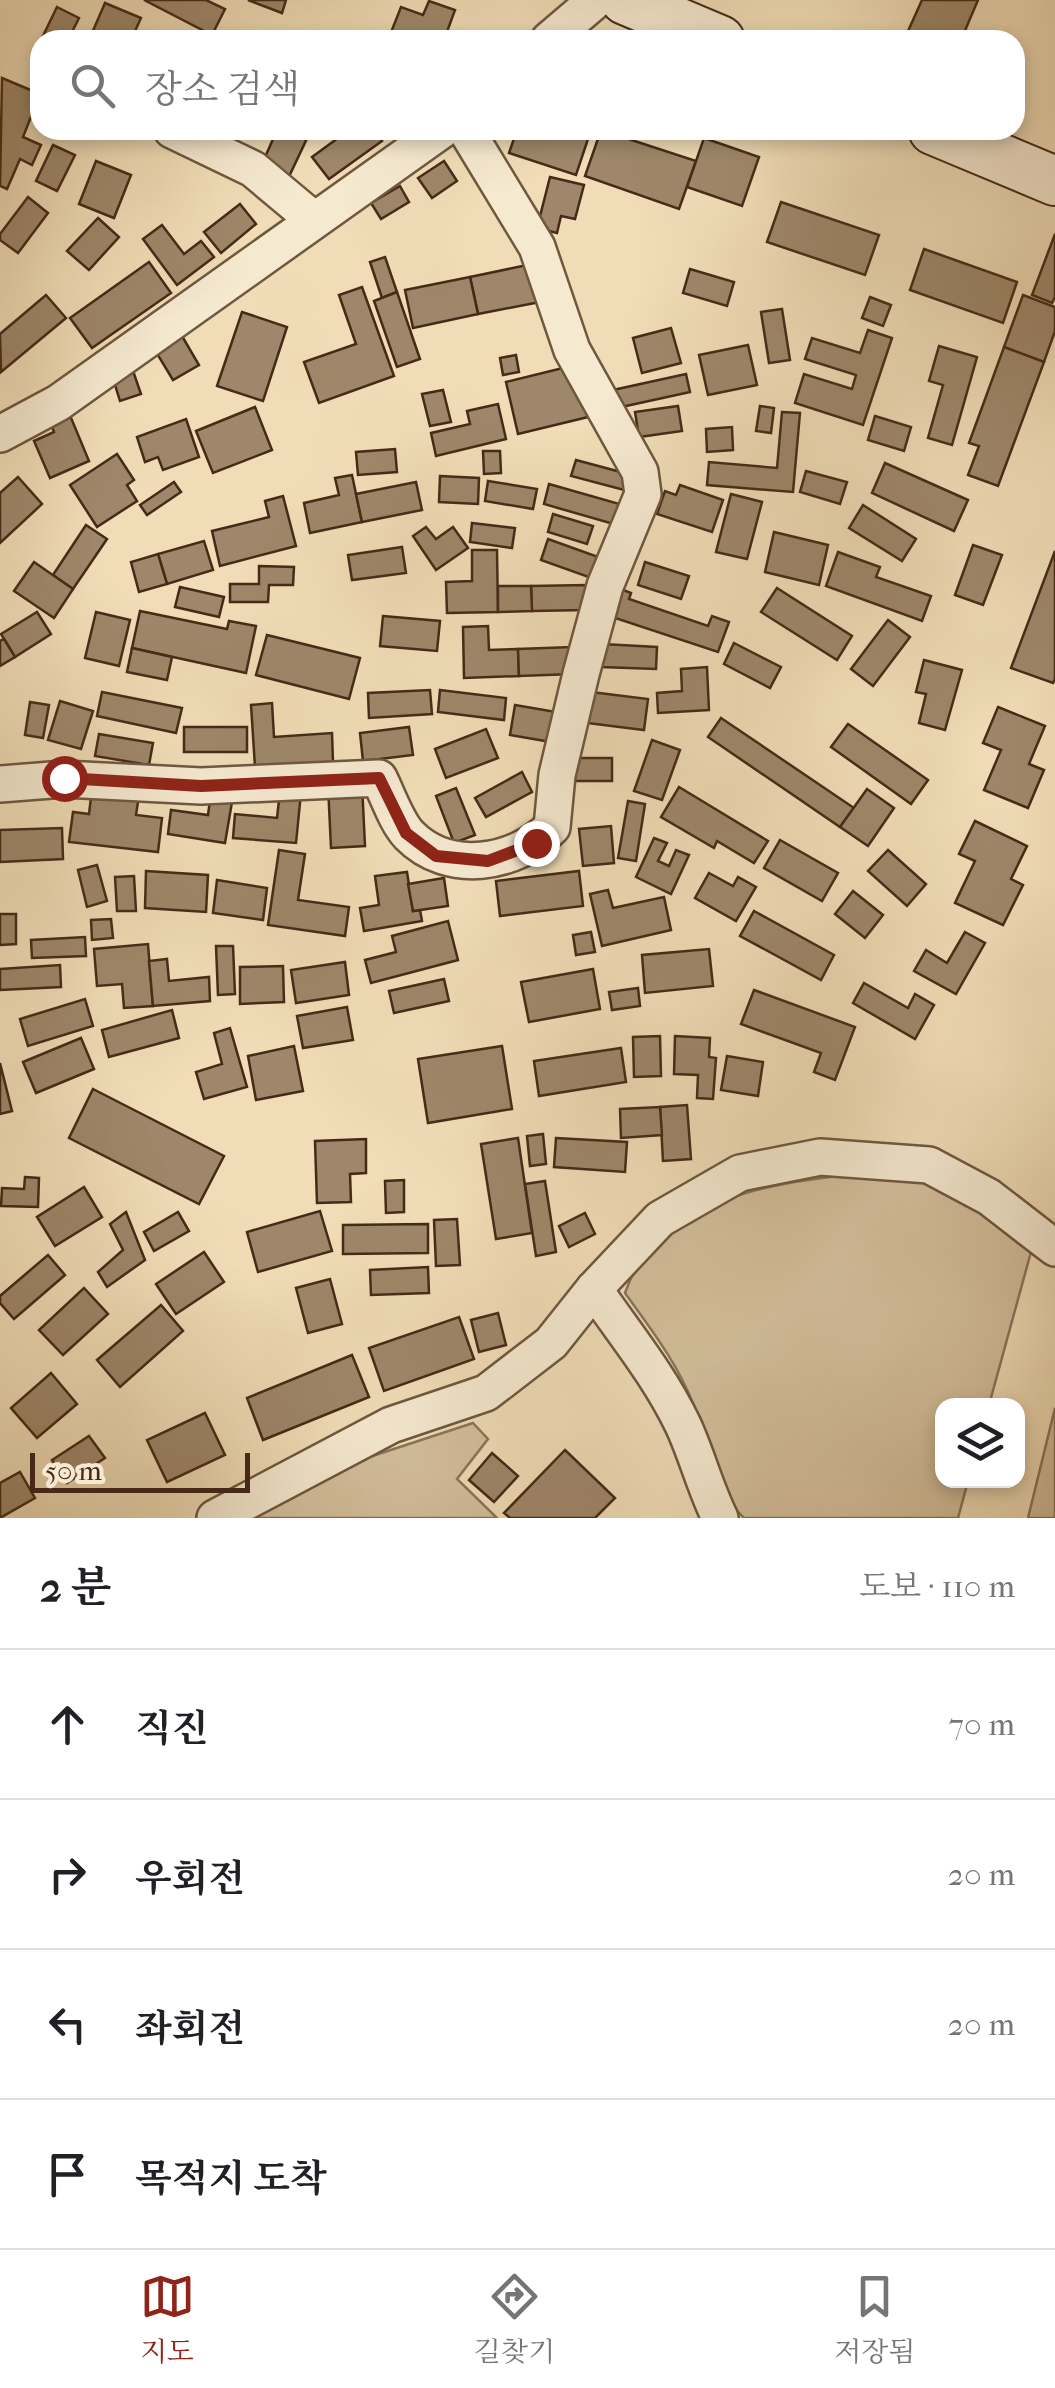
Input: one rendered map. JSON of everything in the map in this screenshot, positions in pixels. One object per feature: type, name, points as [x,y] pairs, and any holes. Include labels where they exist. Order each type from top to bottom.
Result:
[{"type":"street","points":[[561,30],[596,0]]},
{"type":"street","points":[[625,0],[696,30]]},
{"type":"street","points":[[193,140],[253,169],[314,220]]},
{"type":"street","points":[[0,434],[58,403],[429,140]]},
{"type":"street","points":[[0,784],[64,778],[201,786],[379,778],[406,833],[436,856],[488,861],[536,843],[552,827],[556,776],[604,586],[644,494],[640,472],[572,350],[537,247],[472,140]]},
{"type":"street","points":[[958,140],[1055,181]]},
{"type":"street","points":[[215,1518],[391,1426],[486,1393],[550,1343],[594,1289],[660,1220],[740,1174],[820,1156],[929,1165],[989,1197],[1055,1248]]},
{"type":"street","points":[[594,1289],[650,1364],[685,1428],[720,1518]]},
{"type":"shaded area","points":[[875,1173],[929,1180],[985,1207],[1031,1252],[991,1398],[935,1398],[935,1488],[966,1488],[958,1518],[744,1518],[719,1480],[680,1376],[625,1293],[642,1260],[665,1234],[695,1214],[729,1198],[765,1188]]},
{"type":"shaded area","points":[[1055,1408],[1055,1518],[1028,1518]]},
{"type":"shaded area","points":[[473,1423],[488,1439],[457,1479],[497,1518],[242,1518],[345,1465]]},
{"type":"building","points":[[144,0],[206,0],[225,9],[214,30],[202,30]]},
{"type":"building","points":[[248,0],[286,0],[282,13]]},
{"type":"building","points":[[922,0],[978,0],[965,30],[908,30]]},
{"type":"building","points":[[429,1],[455,10],[448,30],[392,30],[401,7],[423,15]]},
{"type":"building","points":[[105,3],[141,18],[136,30],[93,30]]},
{"type":"building","points":[[57,7],[79,18],[73,30],[46,30]]},
{"type":"building","points":[[2,78],[30,90],[30,119],[23,137],[41,145],[32,165],[20,159],[7,189],[0,186]]},
{"type":"building","points":[[273,140],[306,140],[285,185],[258,173]]},
{"type":"building","points":[[335,140],[382,141],[329,179],[312,157]]},
{"type":"building","points":[[514,140],[588,140],[576,175],[509,153]]},
{"type":"building","points":[[598,140],[632,140],[696,161],[679,209],[585,176]]},
{"type":"building","points":[[703,140],[759,157],[742,206],[687,187]]},
{"type":"building","points":[[53,145],[75,155],[57,191],[36,181]]},
{"type":"building","points":[[96,161],[131,175],[114,218],[79,204]]},
{"type":"building","points":[[444,161],[457,181],[432,198],[418,178]]},
{"type":"building","points":[[550,177],[584,185],[575,219],[561,216],[557,233],[537,228]]},
{"type":"building","points":[[400,186],[409,202],[381,219],[371,203]]},
{"type":"building","points":[[28,197],[48,213],[18,253],[0,240],[0,234]]},
{"type":"building","points":[[781,202],[879,235],[865,275],[767,242]]},
{"type":"building","points":[[240,204],[256,224],[221,253],[204,232]]},
{"type":"building","points":[[98,218],[119,237],[89,270],[67,251]]},
{"type":"building","points":[[162,225],[184,254],[201,241],[214,257],[177,285],[143,239]]},
{"type":"building","points":[[1055,234],[1055,297],[1052,303],[1032,295]]},
{"type":"building","points":[[924,249],[1017,282],[1003,323],[910,290]]},
{"type":"building","points":[[385,257],[397,292],[382,298],[370,262]]},
{"type":"building","points":[[149,262],[171,293],[92,348],[70,318]]},
{"type":"building","points":[[532,264],[540,302],[478,314],[470,277]]},
{"type":"building","points":[[690,269],[734,282],[727,306],[683,293]]},
{"type":"building","points":[[470,277],[478,314],[413,328],[405,290]]},
{"type":"building","points":[[362,287],[394,376],[319,403],[304,362],[356,344],[339,295]]},
{"type":"building","points":[[397,292],[420,359],[397,367],[374,301]]},
{"type":"building","points":[[46,295],[66,318],[1,372],[0,334]]},
{"type":"building","points":[[1023,295],[1055,307],[1055,331],[1044,362],[1004,347]]},
{"type":"building","points":[[870,297],[891,305],[883,326],[862,318]]},
{"type":"building","points":[[782,309],[790,360],[769,363],[761,312]]},
{"type":"building","points":[[242,312],[287,327],[263,401],[217,386]]},
{"type":"building","points":[[671,328],[681,363],[642,373],[633,338]]},
{"type":"building","points":[[868,330],[892,338],[863,425],[795,403],[804,374],[852,389],[856,375],[805,359],[812,338],[860,353]]},
{"type":"building","points":[[182,336],[199,365],[173,380],[156,352]]},
{"type":"building","points":[[748,345],[757,385],[708,395],[699,355]]},
{"type":"building","points":[[939,346],[977,357],[952,445],[928,438],[943,385],[929,381]]},
{"type":"building","points":[[1004,347],[1044,362],[998,486],[968,475],[979,446],[969,443]]},
{"type":"building","points":[[516,355],[519,372],[503,375],[500,358]]},
{"type":"building","points":[[575,365],[588,417],[518,434],[506,382]]},
{"type":"building","points":[[132,368],[141,394],[120,401],[112,375]]},
{"type":"building","points":[[686,374],[690,392],[617,408],[613,390]]},
{"type":"building","points":[[443,390],[451,422],[430,426],[422,394]]},
{"type":"building","points":[[498,404],[506,439],[436,456],[431,433],[470,424],[467,411]]},
{"type":"building","points":[[678,406],[682,431],[639,437],[635,412]]},
{"type":"building","points":[[760,406],[774,408],[771,433],[756,431]]},
{"type":"building","points":[[255,407],[272,450],[213,473],[196,431]]},
{"type":"building","points":[[782,412],[800,413],[793,492],[707,485],[709,462],[777,468]]},
{"type":"building","points":[[69,413],[89,461],[50,478],[34,441],[54,432],[50,422]]},
{"type":"building","points":[[875,416],[911,427],[904,451],[868,440]]},
{"type":"building","points":[[186,419],[199,457],[163,470],[158,457],[145,462],[137,437]]},
{"type":"building","points":[[732,427],[733,450],[707,452],[706,429]]},
{"type":"building","points":[[395,449],[397,472],[358,475],[356,452]]},
{"type":"building","points":[[483,451],[500,451],[501,473],[484,474]]},
{"type":"building","points":[[117,454],[134,480],[127,485],[137,501],[97,527],[70,485]]},
{"type":"building","points":[[576,460],[628,474],[624,490],[571,476]]},
{"type":"building","points":[[885,463],[968,500],[954,531],[872,493]]},
{"type":"building","points":[[806,471],[847,482],[840,504],[800,492]]},
{"type":"building","points":[[352,475],[362,522],[310,533],[304,503],[339,495],[335,478]]},
{"type":"building","points":[[440,476],[479,478],[478,504],[439,502]]},
{"type":"building","points":[[18,477],[42,504],[0,543],[0,493]]},
{"type":"building","points":[[488,481],[537,489],[533,509],[485,501]]},
{"type":"building","points":[[174,482],[181,492],[147,515],[140,505]]},
{"type":"building","points":[[416,482],[422,510],[362,522],[356,494]]},
{"type":"building","points":[[549,484],[623,505],[617,525],[544,504]]},
{"type":"building","points":[[680,485],[723,500],[712,532],[657,514],[665,491],[676,495]]},
{"type":"building","points":[[731,494],[762,502],[747,559],[716,552]]},
{"type":"building","points":[[283,496],[296,546],[220,566],[212,531],[269,517],[265,501]]},
{"type":"building","points":[[863,505],[916,539],[902,561],[849,528]]},
{"type":"building","points":[[553,514],[593,526],[587,544],[548,532]]},
{"type":"building","points":[[472,523],[515,528],[512,548],[470,542]]},
{"type":"building","points":[[86,525],[107,539],[73,589],[53,575]]},
{"type":"building","points":[[426,527],[436,539],[453,527],[468,548],[436,570],[413,536]]},
{"type":"building","points":[[774,532],[828,545],[819,585],[765,572]]},
{"type":"building","points":[[548,539],[601,558],[594,579],[541,560]]},
{"type":"building","points":[[204,541],[213,570],[167,584],[158,554]]},
{"type":"building","points":[[973,545],[1002,555],[983,605],[955,595]]},
{"type":"building","points":[[402,547],[406,573],[352,580],[348,555]]},
{"type":"building","points":[[472,550],[497,550],[498,612],[447,613],[446,582],[472,581]]},
{"type":"building","points":[[1055,551],[1055,679],[1053,683],[1011,668]]},
{"type":"building","points":[[838,552],[880,567],[876,577],[931,596],[922,621],[826,586]]},
{"type":"building","points":[[158,554],[167,584],[139,592],[131,562]]},
{"type":"building","points":[[34,562],[73,589],[54,618],[14,591]]},
{"type":"building","points":[[645,562],[689,576],[681,599],[638,585]]},
{"type":"building","points":[[259,566],[294,567],[293,585],[269,585],[268,602],[230,602],[230,584],[259,584]]},
{"type":"building","points":[[587,585],[587,610],[532,611],[531,586]]},
{"type":"building","points":[[498,586],[531,586],[532,611],[498,612]]},
{"type":"building","points":[[613,586],[631,593],[629,599],[708,626],[712,616],[729,622],[718,652],[603,614]]},
{"type":"building","points":[[180,587],[224,597],[219,617],[175,607]]},
{"type":"building","points":[[777,588],[852,636],[837,660],[761,612]]},
{"type":"building","points":[[140,611],[227,629],[229,621],[256,626],[246,673],[132,648]]},
{"type":"building","points":[[37,612],[51,634],[15,657],[1,634]]},
{"type":"building","points":[[96,612],[130,620],[119,666],[85,658]]},
{"type":"building","points":[[383,616],[440,621],[437,651],[380,646]]},
{"type":"building","points":[[888,620],[910,637],[873,686],[851,669]]},
{"type":"building","points":[[488,626],[489,650],[518,649],[519,676],[464,678],[463,627]]},
{"type":"building","points":[[267,635],[360,658],[349,699],[256,675]]},
{"type":"building","points":[[4,639],[15,657],[0,666],[0,641]]},
{"type":"building","points":[[734,643],[781,667],[770,688],[724,664]]},
{"type":"building","points":[[602,644],[657,647],[656,669],[601,667]]},
{"type":"building","points":[[572,647],[573,674],[519,676],[518,649]]},
{"type":"building","points":[[132,648],[172,657],[167,680],[127,672]]},
{"type":"building","points":[[924,660],[962,670],[945,730],[919,723],[926,694],[916,692]]},
{"type":"building","points":[[707,667],[709,710],[658,713],[657,693],[682,691],[681,669]]},
{"type":"building","points":[[430,690],[432,714],[369,718],[368,693]]},
{"type":"building","points":[[440,690],[506,698],[504,720],[438,712]]},
{"type":"building","points":[[102,692],[182,708],[176,733],[97,716]]},
{"type":"building","points":[[591,692],[648,699],[644,730],[587,723]]},
{"type":"building","points":[[60,701],[93,711],[81,749],[48,740]]},
{"type":"building","points":[[30,702],[49,705],[43,738],[25,735]]},
{"type":"building","points":[[272,703],[274,737],[332,733],[333,762],[255,767],[251,705]]},
{"type":"building","points":[[515,705],[556,712],[551,742],[510,735]]},
{"type":"building","points":[[998,707],[1045,726],[1029,764],[1044,770],[1028,808],[984,790],[1001,750],[983,743]]},
{"type":"building","points":[[721,718],[854,808],[840,827],[708,737]]},
{"type":"building","points":[[848,724],[928,780],[911,804],[831,747]]},
{"type":"building","points":[[184,727],[247,727],[247,752],[184,752]]},
{"type":"building","points":[[409,727],[413,755],[363,761],[360,733]]},
{"type":"building","points":[[486,729],[498,758],[446,778],[435,749]]},
{"type":"building","points":[[99,734],[153,743],[149,765],[95,756]]},
{"type":"building","points":[[652,740],[680,750],[662,800],[634,791]]},
{"type":"building","points":[[565,758],[612,758],[612,781],[565,781]]},
{"type":"building","points":[[522,772],[532,792],[486,817],[475,798]]},
{"type":"building","points":[[362,784],[365,846],[331,848],[328,785]]},
{"type":"building","points":[[679,787],[768,841],[754,863],[717,841],[714,848],[661,817]]},
{"type":"building","points":[[456,788],[475,835],[454,843],[436,796]]},
{"type":"building","points":[[92,789],[139,795],[136,815],[162,818],[158,852],[69,842],[73,812],[89,814]]},
{"type":"building","points":[[867,789],[894,808],[868,846],[840,827]]},
{"type":"building","points":[[280,791],[301,793],[296,843],[233,838],[235,814],[277,818]]},
{"type":"building","points":[[211,793],[233,796],[225,843],[168,834],[171,810],[208,815]]},
{"type":"building","points":[[628,801],[645,804],[636,861],[618,858]]},
{"type":"building","points":[[975,821],[1027,846],[1011,879],[1023,885],[1003,925],[955,903],[975,861],[959,854]]},
{"type":"building","points":[[611,826],[614,863],[583,866],[579,829]]},
{"type":"building","points":[[62,828],[63,859],[0,862],[0,830]]},
{"type":"building","points":[[654,838],[667,843],[658,861],[669,866],[676,850],[689,855],[671,894],[636,877]]},
{"type":"building","points":[[780,840],[838,873],[822,901],[764,868]]},
{"type":"building","points":[[279,850],[305,854],[298,900],[349,907],[345,936],[268,925]]},
{"type":"building","points":[[888,850],[926,884],[907,906],[868,871]]},
{"type":"building","points":[[97,865],[107,901],[87,907],[78,870]]},
{"type":"building","points":[[146,871],[208,875],[206,912],[145,908]]},
{"type":"building","points":[[579,871],[583,906],[500,916],[496,881]]},
{"type":"building","points":[[407,872],[413,911],[420,910],[422,921],[364,931],[360,908],[379,905],[375,876]]},
{"type":"building","points":[[709,873],[733,886],[738,877],[756,887],[736,921],[695,898]]},
{"type":"building","points":[[134,876],[136,911],[117,911],[115,877]]},
{"type":"building","points":[[444,878],[448,906],[413,911],[408,884]]},
{"type":"building","points":[[217,880],[267,888],[263,920],[213,913]]},
{"type":"building","points":[[608,890],[613,908],[664,897],[671,930],[602,946],[590,894]]},
{"type":"building","points":[[853,891],[883,915],[865,938],[835,914]]},
{"type":"building","points":[[754,911],[834,955],[821,980],[740,936]]},
{"type":"building","points":[[0,914],[16,914],[16,944],[0,945]]},
{"type":"building","points":[[111,919],[113,938],[92,940],[91,920]]},
{"type":"building","points":[[448,921],[458,960],[371,983],[365,960],[396,952],[392,936]]},
{"type":"building","points":[[591,932],[595,952],[576,955],[573,935]]},
{"type":"building","points":[[965,932],[985,943],[956,994],[914,971],[926,950],[947,963]]},
{"type":"building","points":[[85,937],[86,956],[32,958],[31,940]]},
{"type":"building","points":[[148,944],[153,1006],[124,1008],[122,984],[97,986],[94,949]]},
{"type":"building","points":[[216,946],[233,946],[235,994],[218,995]]},
{"type":"building","points":[[709,949],[713,986],[645,993],[642,955]]},
{"type":"building","points":[[167,959],[169,981],[209,977],[210,1001],[153,1006],[149,961]]},
{"type":"building","points":[[345,962],[349,995],[296,1003],[291,970]]},
{"type":"building","points":[[60,965],[61,987],[0,990],[0,969]]},
{"type":"building","points":[[283,966],[284,1002],[240,1004],[240,967]]},
{"type":"building","points":[[593,969],[600,1009],[529,1022],[521,982]]},
{"type":"building","points":[[444,979],[449,1001],[394,1013],[389,991]]},
{"type":"building","points":[[864,983],[908,1008],[915,994],[934,1005],[915,1039],[853,1003]]},
{"type":"building","points":[[638,988],[640,1006],[612,1010],[609,992]]},
{"type":"building","points":[[754,990],[855,1027],[835,1080],[814,1072],[821,1053],[741,1024]]},
{"type":"building","points":[[85,999],[93,1026],[28,1046],[20,1019]]},
{"type":"building","points":[[347,1007],[353,1040],[303,1048],[297,1016]]},
{"type":"building","points":[[172,1010],[179,1038],[109,1057],[102,1030]]},
{"type":"building","points":[[230,1028],[247,1087],[204,1099],[196,1072],[222,1064],[214,1033]]},
{"type":"building","points":[[660,1036],[661,1076],[634,1077],[633,1037]]},
{"type":"building","points":[[675,1036],[710,1038],[709,1057],[716,1058],[713,1099],[697,1098],[698,1075],[674,1074]]},
{"type":"building","points":[[81,1038],[94,1069],[36,1093],[23,1062]]},
{"type":"building","points":[[294,1046],[303,1091],[256,1100],[248,1056]]},
{"type":"building","points":[[502,1046],[512,1109],[428,1123],[418,1059]]},
{"type":"building","points":[[621,1048],[626,1082],[539,1096],[534,1061]]},
{"type":"building","points":[[727,1056],[763,1062],[758,1096],[721,1090]]},
{"type":"building","points":[[0,1063],[12,1111],[0,1114]]},
{"type":"building","points":[[93,1089],[224,1156],[199,1204],[69,1138]]},
{"type":"building","points":[[687,1105],[691,1159],[663,1161],[660,1107]]},
{"type":"building","points":[[660,1107],[662,1135],[621,1138],[620,1109]]},
{"type":"building","points":[[543,1134],[546,1164],[530,1166],[527,1136]]},
{"type":"building","points":[[518,1138],[532,1233],[496,1239],[481,1144]]},
{"type":"building","points":[[556,1138],[627,1142],[625,1172],[554,1167]]},
{"type":"building","points":[[366,1139],[366,1173],[350,1174],[351,1202],[317,1203],[315,1141]]},
{"type":"building","points":[[25,1177],[39,1178],[38,1207],[1,1206],[2,1188],[24,1189]]},
{"type":"building","points":[[404,1180],[404,1212],[386,1213],[385,1181]]},
{"type":"building","points":[[545,1181],[556,1252],[536,1256],[525,1184]]},
{"type":"building","points":[[84,1187],[102,1217],[55,1246],[37,1217]]},
{"type":"building","points":[[320,1211],[332,1251],[258,1272],[247,1232]]},
{"type":"building","points":[[126,1212],[145,1260],[107,1287],[98,1272],[123,1250],[110,1224]]},
{"type":"building","points":[[178,1212],[189,1231],[154,1251],[144,1232]]},
{"type":"building","points":[[585,1213],[595,1234],[569,1247],[559,1226]]},
{"type":"building","points":[[457,1219],[460,1265],[436,1266],[434,1220]]},
{"type":"building","points":[[428,1224],[428,1253],[343,1254],[343,1225]]},
{"type":"building","points":[[204,1252],[224,1282],[176,1314],[156,1284]]},
{"type":"building","points":[[48,1255],[65,1275],[14,1319],[0,1303],[0,1296]]},
{"type":"building","points":[[428,1267],[429,1293],[371,1295],[370,1270]]},
{"type":"building","points":[[330,1279],[342,1324],[308,1333],[296,1288]]},
{"type":"building","points":[[84,1288],[108,1314],[63,1355],[39,1330]]},
{"type":"building","points":[[161,1305],[183,1331],[120,1387],[97,1360]]},
{"type":"building","points":[[498,1313],[506,1345],[479,1352],[471,1320]]},
{"type":"building","points":[[459,1317],[474,1359],[384,1391],[369,1348]]},
{"type":"building","points":[[352,1355],[369,1397],[263,1440],[247,1398]]},
{"type":"building","points":[[51,1373],[77,1404],[37,1438],[11,1408]]},
{"type":"building","points":[[205,1413],[225,1455],[167,1482],[147,1440]]},
{"type":"building","points":[[89,1436],[105,1458],[67,1483],[52,1460]]},
{"type":"building","points":[[565,1450],[615,1498],[595,1518],[510,1518],[504,1513]]},
{"type":"building","points":[[492,1453],[518,1476],[494,1502],[469,1480]]},
{"type":"building","points":[[20,1472],[35,1498],[0,1518],[0,1483]]},
{"type":"route","points":[[64,778],[201,786],[379,778],[406,833],[436,856],[488,861],[536,843]]}]
